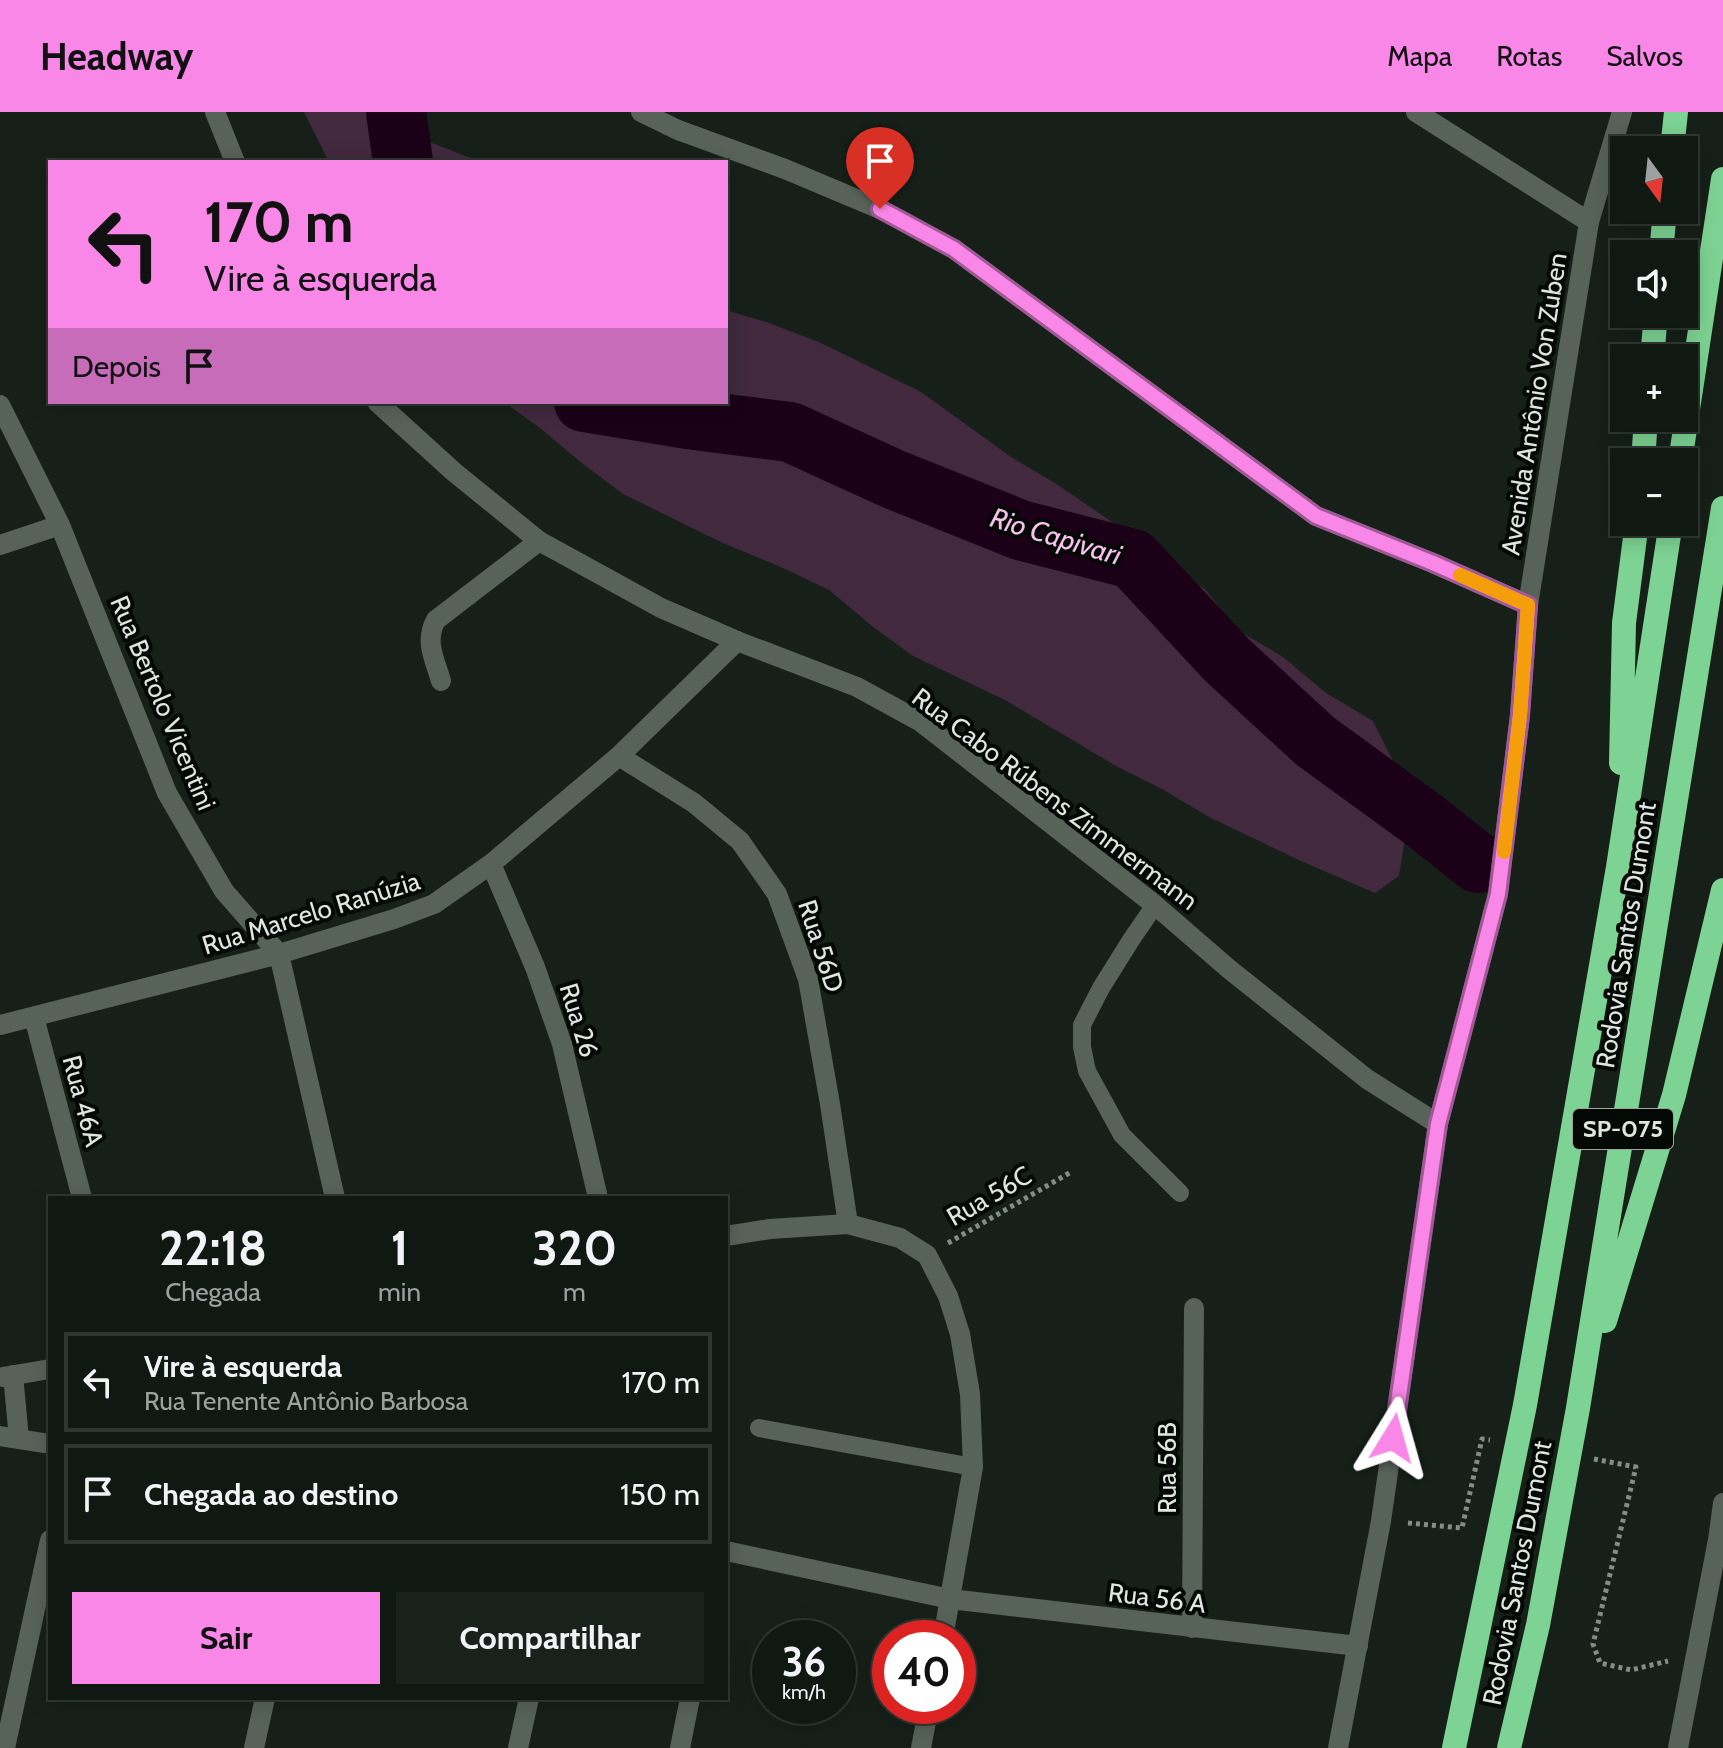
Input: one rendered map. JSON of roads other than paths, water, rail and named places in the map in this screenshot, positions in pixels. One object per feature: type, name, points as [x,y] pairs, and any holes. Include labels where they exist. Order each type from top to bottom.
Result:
[{"type":"highway","points":[[1673,136],[1676,112]]},
{"type":"highway","points":[[1682,448],[1723,179]]},
{"type":"highway","name":"Rodovia Santos Dumont","points":[[1509,1748],[1538,1625],[1578,1408],[1723,508]]},
{"type":"highway","points":[[1618,867],[1624,623],[1635,536]]},
{"type":"highway","name":"Rodovia Santos Dumont","points":[[1454,1748],[1525,1405],[1618,867],[1669,536]]},
{"type":"highway","points":[[1578,1408],[1674,1095],[1723,890]]},
{"type":"street","points":[[215,112],[234,160]]},
{"type":"street","points":[[641,112],[678,130],[785,169],[880,209],[954,249],[1316,516],[1528,605]]},
{"type":"street","points":[[1416,112],[1589,222]]},
{"type":"street","name":"Avenida Antônio Von Zuben","points":[[1338,1748],[1381,1521],[1438,1124],[1498,894],[1520,715],[1528,605],[1589,222],[1622,112]]},
{"type":"street","name":"Rua Cabo Rúbens Zimmermann","points":[[379,404],[454,472],[539,541],[661,608],[857,687],[921,722],[1155,905],[1229,969],[1367,1079],[1438,1124]]},
{"type":"street","name":"Rua Bertolo Vicentini","points":[[0,405],[60,525],[167,793],[224,891],[279,954],[335,1196]]},
{"type":"street","points":[[0,545],[60,525]]},
{"type":"street","points":[[441,681],[429,639],[436,620],[539,541]]},
{"type":"street","name":"Rua Marcelo Ranúzia","points":[[0,1025],[279,954],[434,904],[491,864],[619,756],[737,641]]},
{"type":"street","name":"Rua 56D","points":[[619,756],[694,803],[740,841],[777,894],[808,979],[848,1224]]},
{"type":"street","name":"Rua 26","points":[[491,864],[535,967],[562,1044],[598,1196]]},
{"type":"street","name":"Rua 46A","points":[[34,1017],[81,1196]]},
{"type":"street","points":[[728,1236],[770,1229],[848,1224],[900,1238],[927,1255],[948,1296],[960,1334],[970,1394],[973,1467],[946,1620]]},
{"type":"street","name":"Rua 56B","points":[[1192,1628],[1194,1308]]},
{"type":"street","points":[[48,1369],[7,1376],[9,1437],[48,1444]]},
{"type":"street","points":[[1678,1748],[1721,1540],[1723,1503]]},
{"type":"street","points":[[5,1748],[48,1549]]},
{"type":"street","name":"Rua 56 A","points":[[728,1551],[950,1599],[1358,1646]]},
{"type":"street","points":[[254,1748],[265,1700]]},
{"type":"street","points":[[518,1748],[529,1700]]},
{"type":"street","points":[[680,1748],[690,1700]]},
{"type":"street","points":[[921,1748],[926,1724]]},
{"type":"lane","points":[[1155,905],[1101,988],[1082,1025],[1082,1047],[1087,1071],[1122,1135],[1180,1193]]},
{"type":"lane","points":[[759,1428],[973,1467]]},
{"type":"waterway","name":"Rio Capivari","points":[[396,112],[403,160]]},
{"type":"waterway","name":"Rio Capivari","points":[[596,404],[790,432],[893,479],[1020,530],[1133,559],[1227,660],[1315,741],[1478,863]]}]
